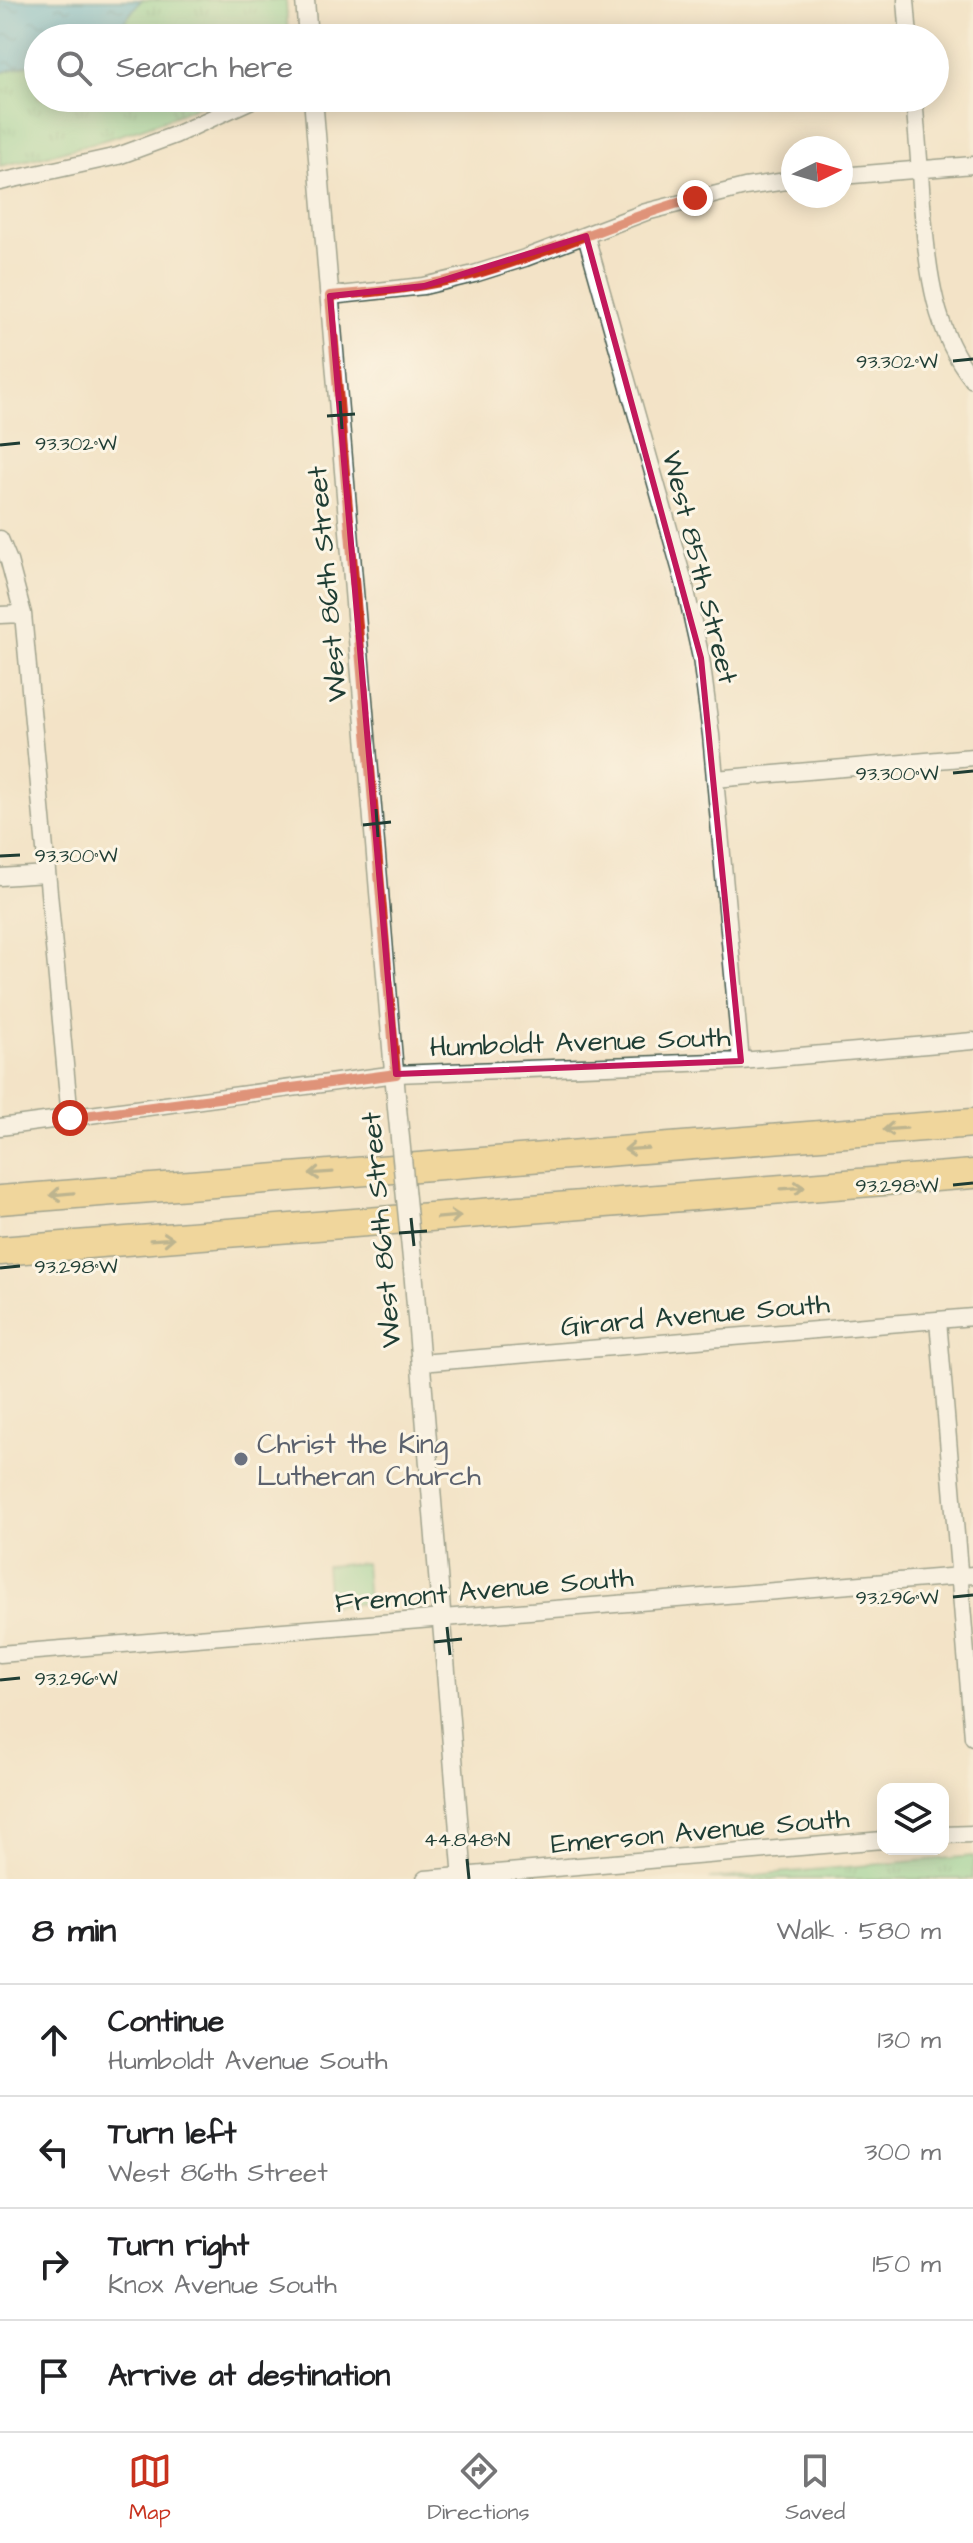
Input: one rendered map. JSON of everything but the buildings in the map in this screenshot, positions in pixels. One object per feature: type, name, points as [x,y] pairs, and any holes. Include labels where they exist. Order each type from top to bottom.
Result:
[{"type":"highway","points":[[0,1200],[973,1123]]},
{"type":"highway","points":[[0,1251],[973,1174]]},
{"type":"street","points":[[305,0],[307,24]]},
{"type":"street","points":[[906,0],[908,24]]},
{"type":"street","points":[[0,182],[118,156],[225,112]]},
{"type":"street","name":"West 86th Street","points":[[314,112],[462,1877]]},
{"type":"street","points":[[915,112],[927,264],[934,301],[946,338],[973,380]]},
{"type":"street","points":[[853,175],[973,165]]},
{"type":"street","points":[[330,296],[436,283],[512,262],[646,212],[695,198],[781,182]]},
{"type":"street","name":"West 85th Street","points":[[586,236],[691,612],[701,658],[741,1061]]},
{"type":"street","points":[[0,539],[23,614],[70,1118]]},
{"type":"street","points":[[0,615],[23,614]]},
{"type":"street","points":[[715,779],[973,757]]},
{"type":"street","points":[[0,877],[46,874]]},
{"type":"street","name":"Humboldt Avenue South","points":[[0,1127],[396,1074],[741,1061],[973,1041]]},
{"type":"street","name":"Girard Avenue South","points":[[420,1363],[973,1317]]},
{"type":"street","points":[[938,1320],[966,1576],[973,1737]]},
{"type":"street","name":"Fremont Avenue South","points":[[0,1654],[966,1576]]},
{"type":"street","points":[[949,1835],[973,1834]]},
{"type":"street","name":"Emerson Avenue South","points":[[425,1879],[877,1841]]},
{"type":"highlighted area","points":[[586,236],[701,658],[741,1061],[396,1074],[330,296],[424,286]]},
{"type":"green space","points":[[141,0],[286,0],[287,24],[122,24]]},
{"type":"green space","points":[[24,66],[24,112],[183,112],[110,138],[0,166],[0,73]]},
{"type":"green space","points":[[365,1563],[368,1603],[329,1606],[326,1566]]},
{"type":"green space","points":[[973,1856],[973,1879],[709,1879]]},
{"type":"water","points":[[0,0],[141,0],[122,24],[24,24],[24,66],[0,73]]},
{"type":"place","name":"Christ the King Lutheran Church","points":[[241,1459]]},
{"type":"route","points":[[70,1118],[396,1074],[330,296],[424,286],[474,274],[646,212],[695,198]]}]
